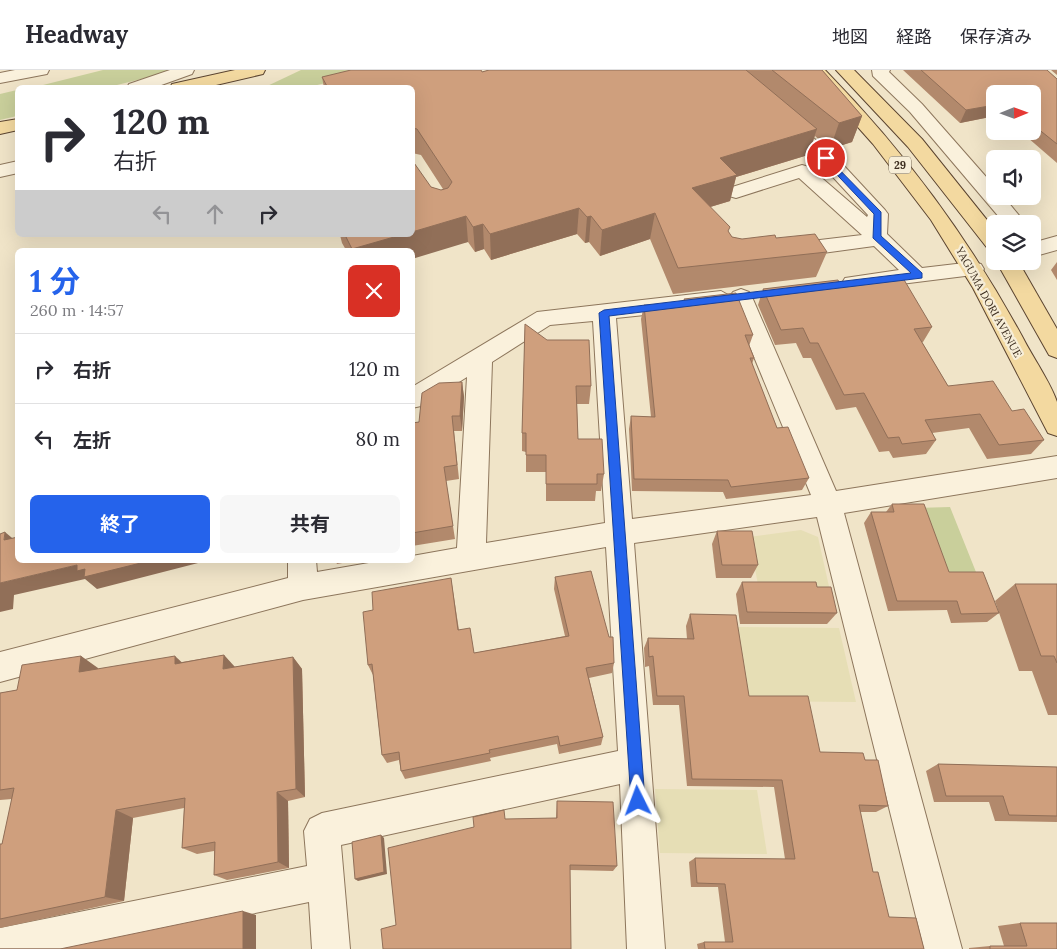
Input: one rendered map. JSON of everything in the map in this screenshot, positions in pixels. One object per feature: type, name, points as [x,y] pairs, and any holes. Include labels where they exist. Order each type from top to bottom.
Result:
[{"type":"main road","points":[[191,85],[257,70]]},
{"type":"main road","name":"YAGUMA DORI AVENUE","points":[[816,70],[887,149],[935,211],[973,269],[1057,426]]},
{"type":"main road","name":"29","points":[[844,70],[915,142],[986,233]]},
{"type":"main road","points":[[0,128],[15,125]]},
{"type":"main road","points":[[1012,270],[1057,350]]},
{"type":"street","points":[[0,78],[41,70]]},
{"type":"street","points":[[144,85],[186,70]]},
{"type":"street","points":[[882,70],[879,72],[916,108],[973,171],[1009,215]]},
{"type":"street","points":[[774,114],[826,158],[878,214],[876,236]]},
{"type":"street","points":[[0,171],[15,167]]},
{"type":"street","points":[[736,192],[802,171],[918,276]]},
{"type":"street","points":[[763,253],[867,241],[876,236]]},
{"type":"street","points":[[1041,246],[1057,243]]},
{"type":"street","points":[[828,286],[973,269]]},
{"type":"street","points":[[415,397],[545,318],[750,296],[828,504],[943,949]]},
{"type":"street","points":[[604,313],[618,533],[636,764],[646,949]]},
{"type":"street","points":[[471,558],[480,359]]},
{"type":"street","points":[[0,667],[303,574],[471,558],[618,533],[828,504],[1057,467]]},
{"type":"street","points":[[331,949],[322,831],[636,764]]},
{"type":"street","points":[[0,947],[325,880]]},
{"type":"shaded area","points":[[801,530],[818,537],[830,591],[759,590],[749,537]]},
{"type":"shaded area","points":[[735,627],[839,628],[856,702],[746,701]]},
{"type":"shaded area","points":[[655,789],[757,790],[767,854],[660,853]]},
{"type":"green space","points":[[103,70],[178,70],[117,85],[43,85]]},
{"type":"green space","points":[[301,70],[379,70],[317,85],[269,85]]},
{"type":"green space","points":[[15,90],[15,116],[0,120],[0,94]]},
{"type":"green space","points":[[950,507],[978,577],[942,578],[916,508]]},
{"type":"building","points":[[351,70],[481,70],[482,72],[489,70],[746,70],[817,129],[720,158],[737,175],[692,188],[730,227],[728,231],[732,237],[742,239],[775,235],[776,238],[815,234],[827,252],[678,268],[655,213],[602,230],[591,216],[587,217],[579,208],[490,234],[483,224],[473,227],[466,216],[415,231],[415,164],[431,187],[441,190],[448,188],[452,182],[415,129],[415,85],[326,85],[322,77]]},
{"type":"building","points":[[772,70],[822,70],[862,116],[839,123]]},
{"type":"building","points":[[921,70],[1047,70],[1057,79],[1057,144],[1041,131],[1041,85],[986,85],[986,107],[966,110]]},
{"type":"building","points":[[346,237],[394,237],[356,248],[352,248]]},
{"type":"building","points":[[903,278],[932,327],[914,329],[948,386],[993,381],[1012,411],[1024,409],[1044,440],[999,445],[980,414],[925,420],[936,440],[902,444],[899,437],[888,438],[864,393],[844,395],[818,343],[810,343],[803,328],[781,330],[763,289],[838,280],[839,282],[850,282]]},
{"type":"building","points":[[736,293],[753,335],[745,335],[754,358],[750,358],[777,428],[788,427],[809,478],[731,487],[728,480],[634,479],[631,416],[655,417],[644,305],[687,305],[684,299]]},
{"type":"building","points":[[525,324],[547,340],[589,340],[591,386],[576,386],[578,439],[602,439],[604,474],[597,474],[597,484],[546,484],[546,455],[526,455],[526,433],[522,433]]},
{"type":"building","points":[[462,382],[460,416],[452,416],[457,465],[444,467],[453,526],[415,532],[415,423],[419,422],[422,393],[439,383]]},
{"type":"building","points":[[892,504],[924,504],[949,572],[983,572],[999,613],[961,614],[957,601],[897,601],[871,512],[894,512]]},
{"type":"building","points":[[717,531],[752,531],[758,565],[722,565]]},
{"type":"building","points":[[5,532],[4,540],[15,538],[15,563],[141,563],[84,577],[85,569],[77,571],[77,565],[0,583],[0,534]]},
{"type":"building","points":[[591,571],[609,637],[613,637],[614,663],[586,668],[603,737],[560,746],[558,736],[489,750],[490,753],[401,771],[399,752],[382,755],[372,664],[368,665],[363,612],[373,610],[372,592],[451,578],[458,630],[470,628],[474,653],[569,636],[555,577]]},
{"type":"building","points":[[742,582],[816,582],[817,587],[831,587],[837,613],[747,612]]},
{"type":"building","points":[[1015,584],[1057,584],[1057,663],[1054,656],[1041,656]]},
{"type":"building","points":[[690,614],[736,615],[749,696],[808,696],[820,752],[863,753],[865,760],[878,760],[888,806],[859,805],[873,872],[878,872],[889,917],[916,918],[924,949],[705,949],[704,942],[733,942],[725,884],[697,883],[695,858],[795,859],[782,780],[692,779],[684,696],[657,696],[653,656],[649,657],[648,638],[694,639]]},
{"type":"building","points":[[224,655],[223,669],[293,657],[296,789],[277,792],[278,862],[214,875],[215,842],[182,848],[185,798],[116,810],[105,897],[0,919],[0,844],[2,844],[14,788],[0,790],[0,693],[17,690],[22,665],[81,656],[79,672],[175,656],[175,664]]},
{"type":"building","points":[[938,764],[1057,767],[1057,816],[1009,815],[1003,796],[946,796]]},
{"type":"building","points":[[557,801],[613,802],[617,866],[570,865],[571,949],[383,949],[381,929],[396,925],[388,848],[474,827],[473,817],[504,810],[505,819],[557,818]]},
{"type":"building","points":[[381,835],[384,872],[355,879],[352,842]]},
{"type":"building","points":[[243,911],[243,949],[60,949]]},
{"type":"building","points":[[1020,923],[1057,923],[1057,949],[990,949],[990,946],[1027,946]]},
{"type":"route","points":[[638,801],[604,313],[918,276],[876,236],[878,214],[826,158]]}]
